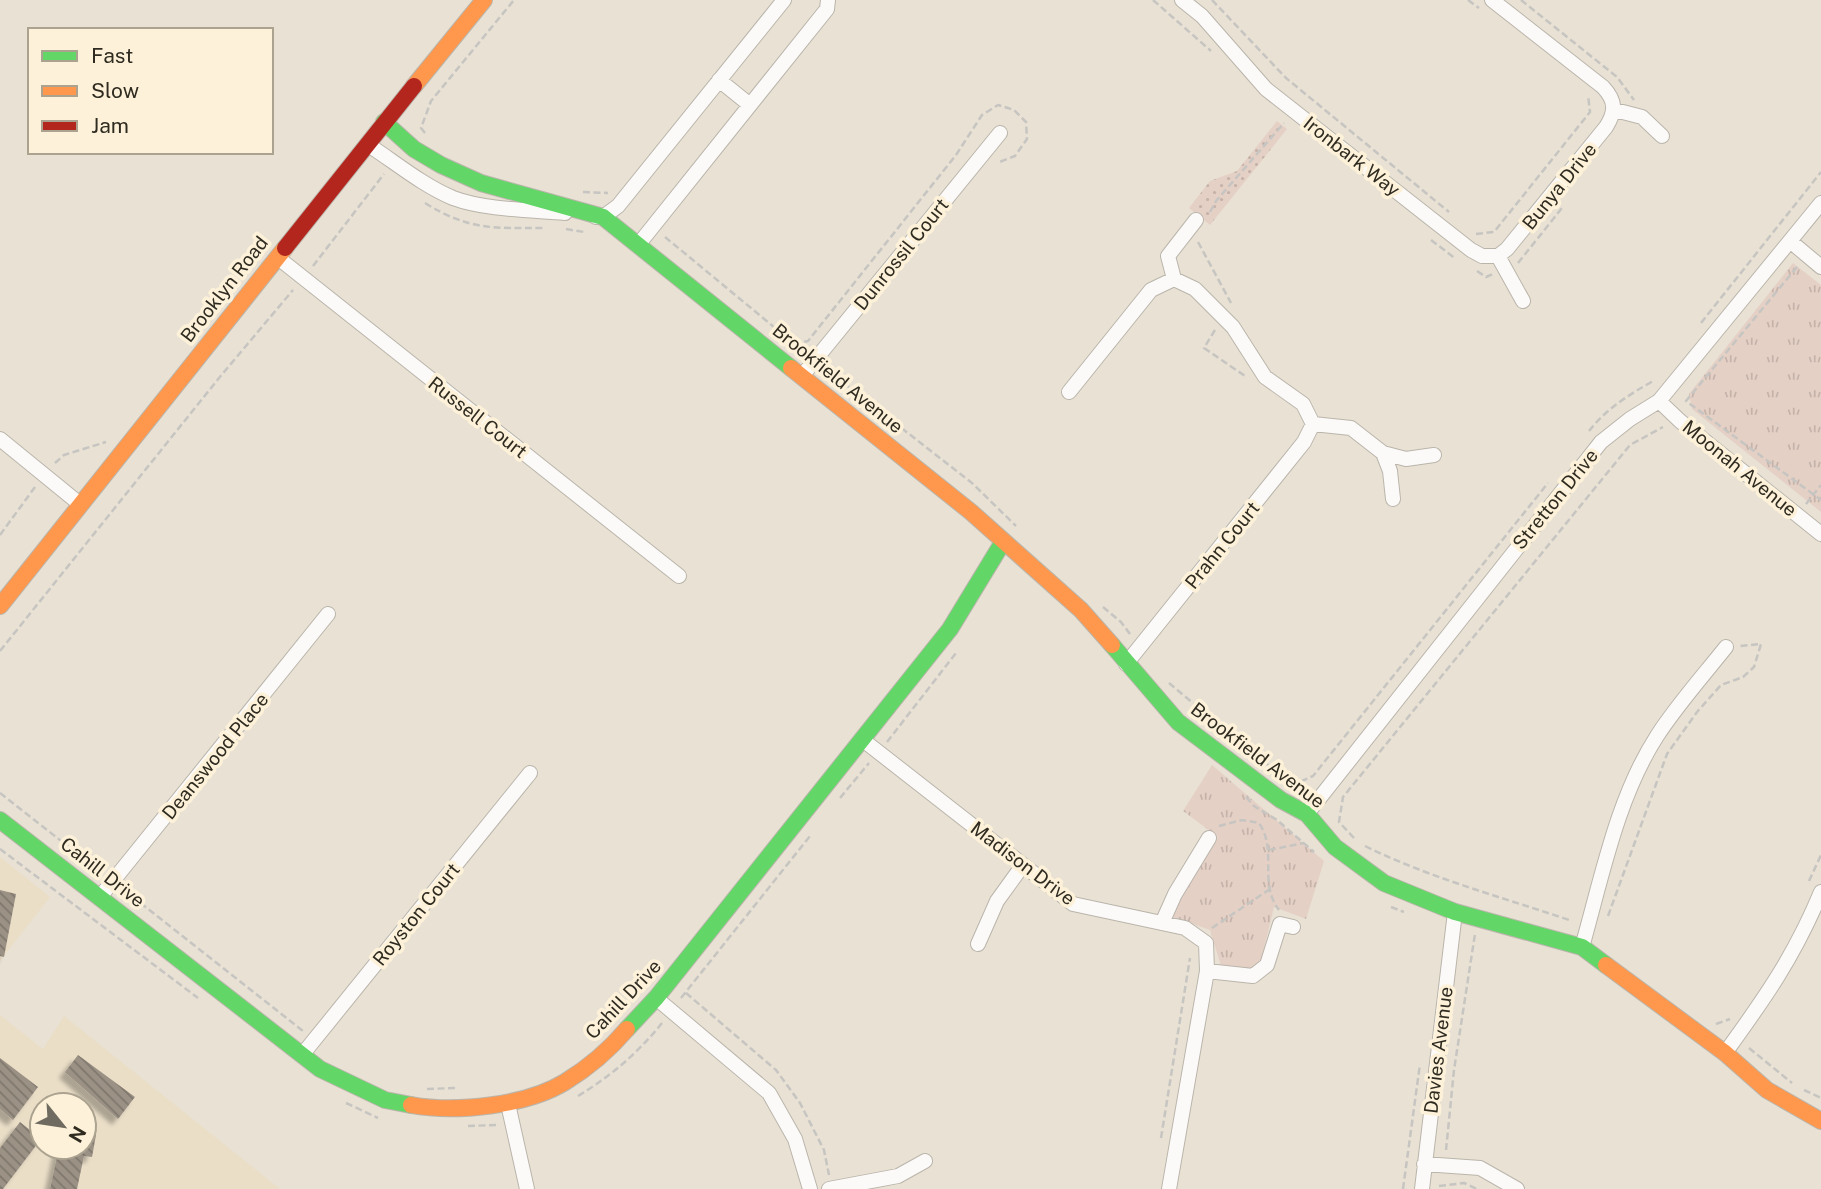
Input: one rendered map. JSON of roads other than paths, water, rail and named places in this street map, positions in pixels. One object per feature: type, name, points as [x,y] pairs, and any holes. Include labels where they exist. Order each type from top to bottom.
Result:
[{"type":"street","name":"Brooklyn Road","points":[[0,606],[484,0]]},
{"type":"street","points":[[367,144],[432,188],[456,199],[482,205],[603,217],[622,201],[784,0]]},
{"type":"street","points":[[638,245],[827,9],[828,0]]},
{"type":"street","name":"Ironbark Way","points":[[1182,0],[1202,16],[1266,89],[1471,250],[1501,263]]},
{"type":"street","points":[[1492,0],[1603,87],[1611,96],[1615,110],[1630,113],[1649,122],[1662,136]]},
{"type":"street","points":[[719,80],[750,105]]},
{"type":"street","name":"Bunya Drive","points":[[1501,263],[1507,249],[1606,127],[1615,110]]},
{"type":"street","name":"Brookfield Avenue","points":[[384,122],[409,144],[441,165],[481,183],[603,217],[971,512],[1081,610],[1178,722],[1281,800],[1307,814],[1335,847],[1384,883],[1455,912],[1582,947],[1725,1053],[1767,1090],[1821,1121]]},
{"type":"street","name":"Dunrossil Court","points":[[802,376],[1000,133]]},
{"type":"street","points":[[432,188],[441,165]]},
{"type":"street","name":"Stretton Drive","points":[[1307,814],[1601,442],[1630,419],[1660,401],[1821,203]]},
{"type":"street","points":[[1202,217],[1167,256],[1174,279],[1195,289],[1233,327],[1265,377],[1303,404],[1313,424],[1351,428],[1383,453],[1406,459],[1434,455]]},
{"type":"street","points":[[1790,242],[1821,267]]},
{"type":"street","name":"Russell Court","points":[[277,257],[679,576]]},
{"type":"street","points":[[1501,263],[1524,301]]},
{"type":"street","points":[[1069,392],[1152,290],[1174,279]]},
{"type":"street","name":"Moonah Avenue","points":[[1660,401],[1680,421],[1821,534]]},
{"type":"street","name":"Prahn Court","points":[[1126,664],[1304,442],[1313,424]]},
{"type":"street","points":[[0,439],[81,505]]},
{"type":"street","points":[[1383,453],[1390,471],[1393,499]]},
{"type":"street","name":"Cahill Drive","points":[[0,820],[320,1069],[385,1100],[434,1109],[509,1112],[564,1083],[612,1046],[656,998],[950,629],[1003,542]]},
{"type":"street","name":"Deanswood Place","points":[[100,897],[328,614]]},
{"type":"street","points":[[1582,947],[1619,820],[1637,775],[1657,736],[1726,647]]},
{"type":"street","name":"Madison Drive","points":[[863,740],[1073,904],[1185,929],[1206,943],[1207,971]]},
{"type":"street","name":"Royston Court","points":[[302,1055],[530,773]]},
{"type":"street","points":[[1162,923],[1175,894],[1209,838]]},
{"type":"street","points":[[978,944],[997,901],[1023,864]]},
{"type":"street","points":[[1725,1053],[1777,981],[1807,927],[1821,892]]},
{"type":"street","name":"Davies Avenue","points":[[1422,1189],[1455,912]]},
{"type":"street","points":[[1169,1189],[1207,971],[1253,976],[1267,965],[1280,925],[1293,927]]},
{"type":"street","points":[[656,998],[769,1093],[795,1139],[810,1189]]},
{"type":"street","points":[[509,1112],[527,1189]]},
{"type":"street","points":[[829,1189],[898,1176],[925,1161]]},
{"type":"street","points":[[1424,1164],[1480,1168],[1517,1189]]}]
